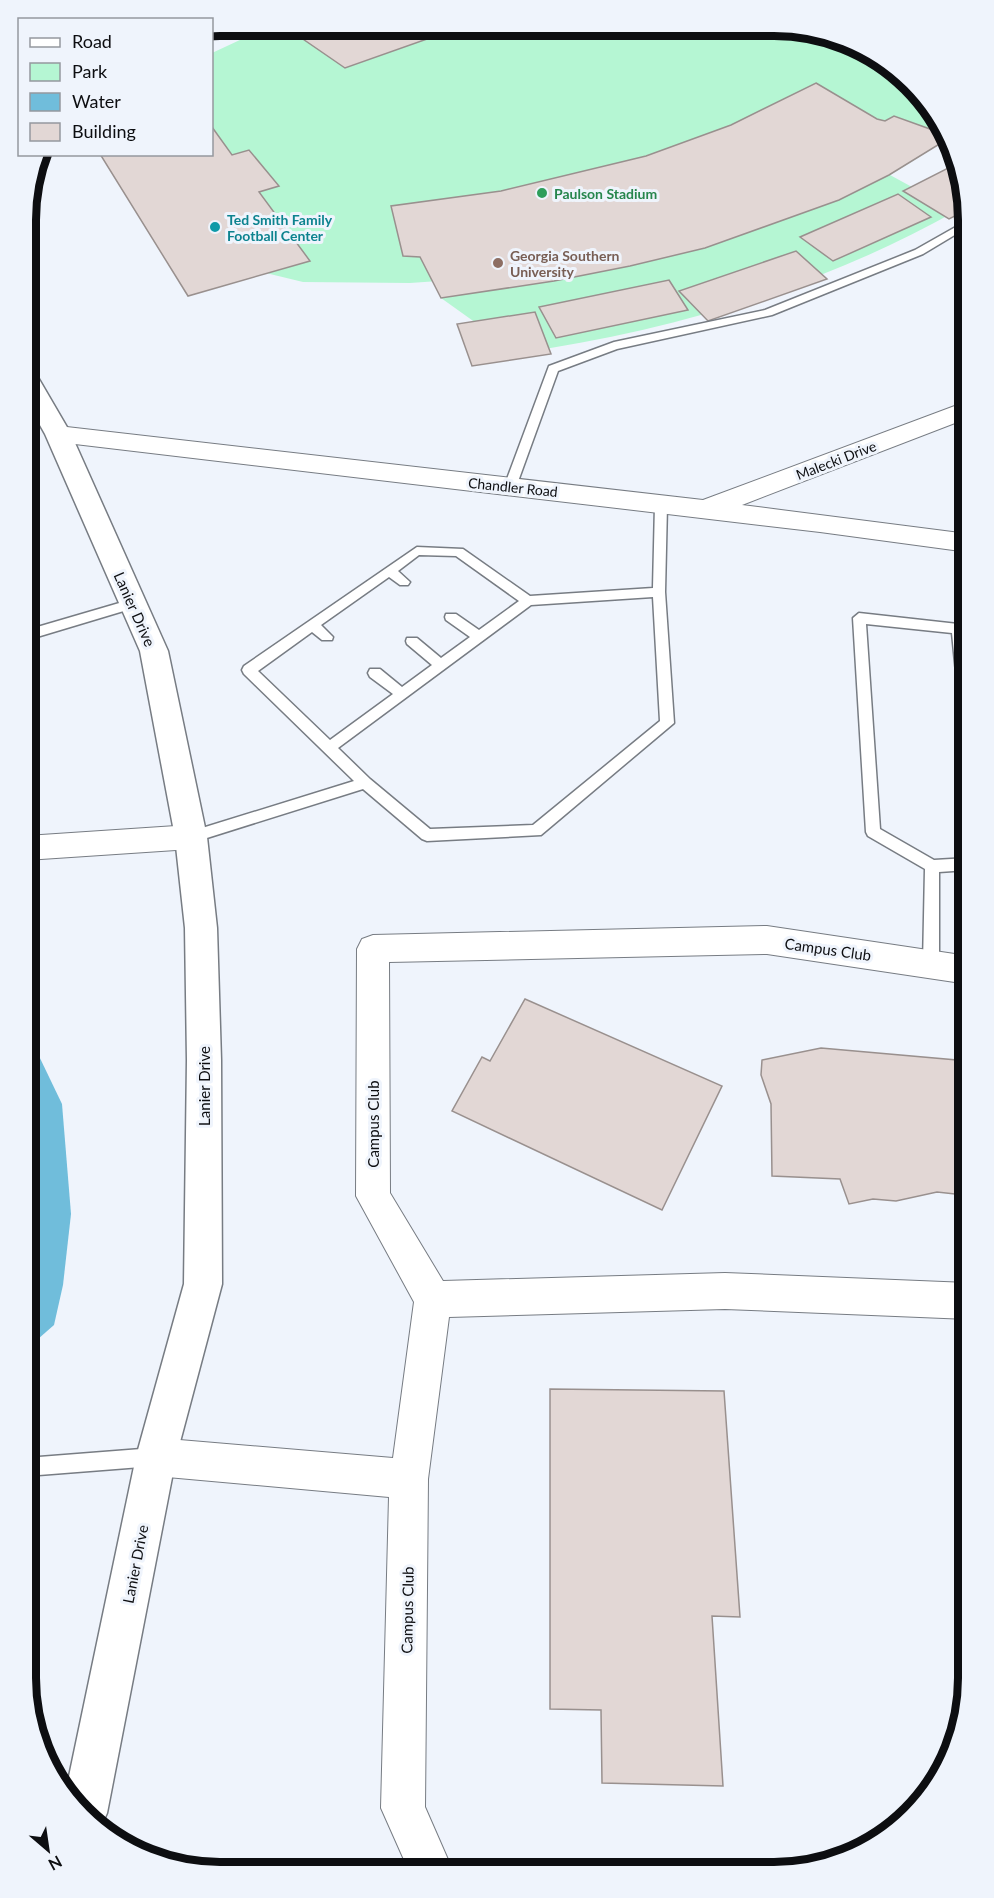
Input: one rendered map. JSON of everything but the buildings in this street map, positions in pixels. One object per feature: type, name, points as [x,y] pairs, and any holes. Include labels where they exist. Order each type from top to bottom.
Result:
[{"type":"street","name":"Lanier Drive","points":[[36,396],[57,434],[154,651],[191,837],[201,928],[204,1060],[203,1284],[156,1457],[86,1803]]},
{"type":"street","name":"Malecki Drive","points":[[704,510],[958,413]]},
{"type":"street","name":"Chandler Road","points":[[57,434],[820,523],[958,542]]},
{"type":"street","points":[[36,847],[191,837]]},
{"type":"street","name":"Campus Club","points":[[427,1862],[403,1808],[410,1479],[433,1299],[373,1197],[373,949],[766,940],[958,968]]},
{"type":"street","points":[[433,1299],[725,1291],[958,1301]]},
{"type":"street","points":[[156,1457],[410,1479]]},
{"type":"lane","points":[[510,487],[553,369],[614,346],[768,313],[919,252],[958,229]]},
{"type":"lane","points":[[528,601],[459,552],[417,551],[249,670],[365,783],[427,835],[536,831],[667,723],[658,592],[661,505]]},
{"type":"lane","points":[[389,571],[404,582]]},
{"type":"lane","points":[[329,748],[528,601],[658,592]]},
{"type":"lane","points":[[353,597],[365,606]]},
{"type":"lane","points":[[36,632],[133,604]]},
{"type":"lane","points":[[451,617],[479,637]]},
{"type":"lane","points":[[958,629],[859,618],[873,832],[932,866],[958,865]]},
{"type":"lane","points":[[312,625],[327,637]]},
{"type":"lane","points":[[412,641],[441,665]]},
{"type":"lane","points":[[375,673],[402,694]]},
{"type":"lane","points":[[191,837],[365,783]]},
{"type":"lane","points":[[931,964],[932,866]]},
{"type":"lane","points":[[36,1466],[156,1457]]},
{"type":"green space","name":"Paulson Stadium","points":[[249,36],[774,36],[810,40],[855,55],[876,67],[912,99],[927,118],[941,143],[890,175],[956,211],[852,262],[798,284],[744,302],[632,332],[518,353],[441,298],[467,279],[410,283],[303,282],[270,274],[238,262],[212,156],[213,53]]},
{"type":"water","points":[[36,1050],[62,1104],[71,1214],[63,1285],[54,1325],[36,1339]]},
{"type":"place","name":"Paulson Stadium","points":[[542,193]]},
{"type":"place","name":"Ted Smith Family Football Center","points":[[215,227]]},
{"type":"place","name":"Georgia Southern University","points":[[498,263]]}]
